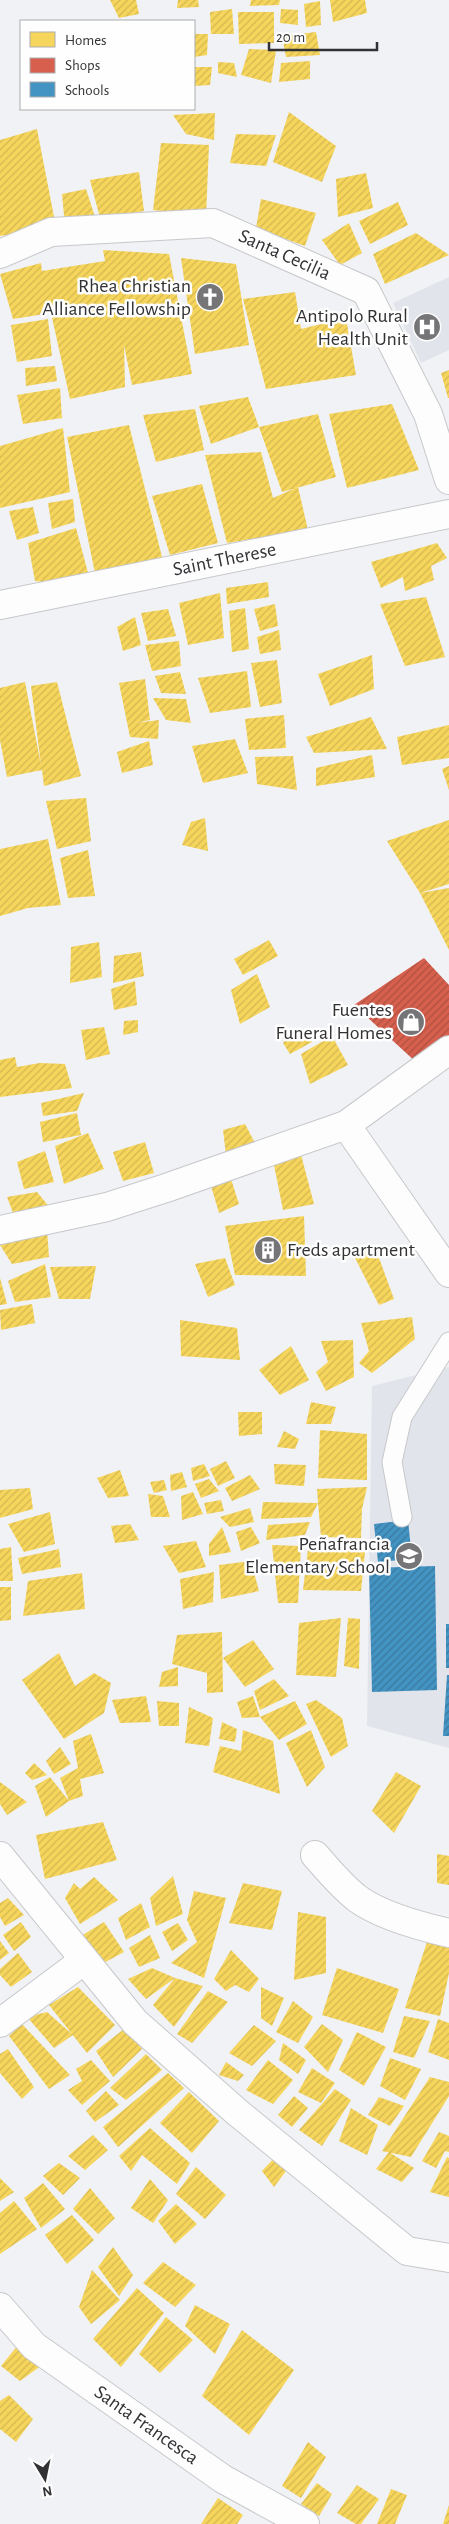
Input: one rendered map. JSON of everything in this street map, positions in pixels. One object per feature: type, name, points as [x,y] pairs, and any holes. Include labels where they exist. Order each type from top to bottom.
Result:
[{"type":"street","name":"Santa Cecilia","points":[[0,254],[51,232],[213,223],[366,291],[428,414],[449,480]]},
{"type":"street","name":"Saint Therese","points":[[0,605],[449,514]]},
{"type":"street","points":[[0,1230],[106,1206],[166,1188],[346,1125],[449,1050]]},
{"type":"street","points":[[346,1125],[449,1273]]},
{"type":"street","points":[[315,1855],[341,1884],[360,1900],[436,1930]]},
{"type":"street","points":[[0,1856],[135,2022],[238,2113],[407,2251],[449,2258]]},
{"type":"street","points":[[0,2023],[84,1961]]},
{"type":"street","name":"Santa Francesca","points":[[0,2307],[34,2346],[223,2479],[305,2524]]},
{"type":"lane","points":[[402,1517],[392,1462],[402,1417],[449,1342]]},
{"type":"shaded area","name":"Antipolo Rural Health Unit","points":[[449,277],[449,350],[421,363],[393,303]]},
{"type":"shaded area","name":"Peñafrancia Elementary School","points":[[449,1367],[449,1748],[367,1726],[372,1386]]},
{"type":"building: Homes","points":[[110,0],[136,0],[139,14],[119,18]]},
{"type":"building: Homes","points":[[178,0],[198,0],[199,7],[177,8]]},
{"type":"building: Homes","points":[[251,0],[280,0],[279,5],[250,6]]},
{"type":"building: Homes","points":[[330,0],[365,0],[367,13],[333,22]]},
{"type":"building: Homes","points":[[320,1],[321,25],[306,27],[304,4]]},
{"type":"building: Homes","points":[[232,9],[234,34],[211,34],[210,12]]},
{"type":"building: Homes","points":[[281,9],[298,10],[298,25],[280,23]]},
{"type":"building: Homes","points":[[238,12],[274,12],[274,43],[239,44]]},
{"type":"building: Homes","points":[[316,32],[320,55],[286,57],[282,36]]},
{"type":"building: Homes","points":[[195,34],[208,34],[207,55],[195,57]]},
{"type":"building: Homes","points":[[249,49],[276,50],[271,83],[241,75]]},
{"type":"building: Homes","points":[[310,61],[310,79],[279,82],[281,63]]},
{"type":"building: Homes","points":[[218,62],[234,63],[237,77],[218,73]]},
{"type":"building: Homes","points":[[195,67],[212,67],[210,85],[195,86]]},
{"type":"building: Homes","points":[[289,112],[336,146],[322,182],[273,162]]},
{"type":"building: Homes","points":[[215,113],[214,140],[186,134],[173,115]]},
{"type":"building: Homes","points":[[37,129],[56,227],[0,236],[0,140]]},
{"type":"building: Homes","points":[[236,134],[276,135],[266,166],[230,163]]},
{"type":"building: Homes","points":[[161,143],[209,145],[206,216],[153,210]]},
{"type":"building: Homes","points":[[139,172],[144,211],[100,218],[90,180]]},
{"type":"building: Homes","points":[[366,173],[373,208],[338,217],[336,179]]},
{"type":"building: Homes","points":[[86,189],[96,220],[65,226],[62,194]]},
{"type":"building: Homes","points":[[261,199],[316,213],[305,246],[256,228]]},
{"type":"building: Homes","points":[[398,202],[408,225],[370,244],[359,221]]},
{"type":"building: Homes","points":[[349,223],[362,253],[340,265],[322,240]]},
{"type":"building: Homes","points":[[416,233],[449,255],[385,284],[373,254]]},
{"type":"building: Homes","points":[[103,250],[169,254],[192,374],[132,385],[124,345],[125,387],[70,399],[51,313],[13,319],[0,274],[41,263],[42,271],[105,261]]},
{"type":"building: Homes","points":[[181,258],[236,264],[249,345],[195,354]]},
{"type":"building: Homes","points":[[295,292],[301,329],[346,318],[356,375],[266,389],[243,299]]},
{"type":"building: Homes","points":[[48,319],[52,356],[17,362],[11,325]]},
{"type":"building: Homes","points":[[55,366],[57,381],[26,386],[25,368]]},
{"type":"building: Homes","points":[[449,370],[449,398],[448,398],[441,373]]},
{"type":"building: Homes","points":[[60,388],[62,418],[23,424],[17,395]]},
{"type":"building: Homes","points":[[248,397],[259,427],[211,444],[199,406]]},
{"type":"building: Homes","points":[[392,404],[419,470],[347,488],[329,414]]},
{"type":"building: Homes","points":[[195,409],[204,450],[156,462],[143,415]]},
{"type":"building: Homes","points":[[318,414],[336,477],[282,492],[259,427]]},
{"type":"building: Homes","points":[[129,425],[162,557],[95,573],[67,437]]},
{"type":"building: Homes","points":[[63,428],[70,492],[0,508],[0,446]]},
{"type":"building: Homes","points":[[261,452],[273,498],[298,487],[308,530],[227,543],[205,455]]},
{"type":"building: Homes","points":[[202,484],[218,543],[170,555],[152,496]]},
{"type":"building: Homes","points":[[73,499],[75,522],[52,529],[48,503]]},
{"type":"building: Homes","points":[[33,507],[39,533],[17,540],[9,511]]},
{"type":"building: Homes","points":[[76,528],[90,580],[61,584],[35,581],[28,543]]},
{"type":"building: Homes","points":[[437,543],[447,558],[431,566],[434,580],[405,591],[403,577],[381,588],[371,562]]},
{"type":"building: Homes","points":[[268,582],[269,597],[227,604],[226,588]]},
{"type":"building: Homes","points":[[220,593],[224,638],[188,645],[179,603]]},
{"type":"building: Homes","points":[[426,597],[445,657],[405,666],[380,604]]},
{"type":"building: Homes","points":[[275,604],[278,626],[260,631],[254,609]]},
{"type":"building: Homes","points":[[245,608],[249,649],[232,652],[229,611]]},
{"type":"building: Homes","points":[[168,609],[176,636],[148,641],[141,613]]},
{"type":"building: Homes","points":[[135,617],[141,645],[123,651],[117,627]]},
{"type":"building: Homes","points":[[279,630],[281,650],[260,654],[257,637]]},
{"type":"building: Homes","points":[[179,641],[181,666],[152,671],[145,645]]},
{"type":"building: Homes","points":[[372,655],[374,689],[330,706],[318,674]]},
{"type":"building: Homes","points":[[277,660],[282,703],[260,707],[251,663]]},
{"type":"building: Homes","points":[[247,671],[251,707],[210,713],[198,678]]},
{"type":"building: Homes","points":[[180,672],[186,694],[161,693],[155,676]]},
{"type":"building: Homes","points":[[145,679],[150,720],[136,723],[159,720],[158,739],[130,737],[119,683]]},
{"type":"building: Homes","points":[[25,682],[41,765],[31,686],[57,682],[81,776],[44,786],[42,770],[7,777],[0,740],[0,688]]},
{"type":"building: Homes","points":[[153,698],[186,699],[191,723],[166,720]]},
{"type":"building: Homes","points":[[284,715],[286,748],[249,750],[245,719]]},
{"type":"building: Homes","points":[[371,717],[387,749],[314,753],[306,737]]},
{"type":"building: Homes","points":[[449,725],[449,758],[402,765],[397,737]]},
{"type":"building: Homes","points":[[235,739],[248,773],[203,783],[192,746]]},
{"type":"building: Homes","points":[[149,741],[153,765],[122,773],[117,752]]},
{"type":"building: Homes","points":[[372,755],[375,777],[316,786],[316,768]]},
{"type":"building: Homes","points":[[293,756],[297,790],[257,784],[255,757]]},
{"type":"building: Homes","points":[[449,766],[449,790],[442,769]]},
{"type":"building: Homes","points":[[86,798],[91,841],[57,849],[46,801]]},
{"type":"building: Homes","points":[[205,818],[208,851],[182,845],[191,822]]},
{"type":"building: Homes","points":[[449,820],[449,884],[420,893],[387,841]]},
{"type":"building: Homes","points":[[48,839],[61,905],[28,908],[0,916],[0,849]]},
{"type":"building: Homes","points":[[88,850],[95,896],[68,898],[60,858]]},
{"type":"building: Homes","points":[[449,888],[449,950],[420,893]]},
{"type":"building: Homes","points":[[269,940],[278,956],[243,975],[234,959]]},
{"type":"building: Homes","points":[[99,942],[102,977],[70,983],[71,947]]},
{"type":"building: Homes","points":[[141,952],[144,976],[113,983],[114,956]]},
{"type":"building: Homes","points":[[257,974],[270,1007],[240,1024],[231,990]]},
{"type":"building: Homes","points":[[135,981],[137,1005],[114,1010],[111,989]]},
{"type":"building: Homes","points":[[138,1020],[138,1032],[123,1035],[124,1021]]},
{"type":"building: Homes","points":[[104,1027],[110,1054],[86,1060],[81,1030]]},
{"type":"building: Homes","points":[[297,1028],[312,1042],[290,1054],[283,1043]]},
{"type":"building: Homes","points":[[332,1036],[348,1065],[310,1084],[301,1054]]},
{"type":"building: Homes","points":[[15,1057],[17,1067],[40,1063],[65,1064],[72,1088],[0,1097],[0,1060]]},
{"type":"building: Homes","points":[[84,1093],[77,1111],[43,1116],[41,1103]]},
{"type":"building: Homes","points":[[77,1113],[81,1135],[43,1142],[40,1122]]},
{"type":"building: Homes","points":[[245,1124],[257,1147],[227,1163],[223,1130]]},
{"type":"building: Homes","points":[[88,1133],[104,1169],[64,1184],[55,1146]]},
{"type":"building: Homes","points":[[145,1142],[154,1173],[123,1181],[113,1152]]},
{"type":"building: Homes","points":[[45,1151],[54,1182],[24,1189],[17,1162]]},
{"type":"building: Homes","points":[[300,1151],[314,1204],[283,1210],[274,1165]]},
{"type":"building: Homes","points":[[231,1179],[239,1204],[219,1213],[211,1186]]},
{"type":"building: Homes","points":[[37,1192],[51,1209],[15,1218],[7,1197]]},
{"type":"building: Homes","name":"Freds apartment","points":[[304,1216],[306,1276],[235,1275],[225,1226]]},
{"type":"building: Homes","points":[[47,1230],[49,1257],[12,1264],[0,1245]]},
{"type":"building: Homes","points":[[375,1247],[394,1299],[379,1305],[354,1256]]},
{"type":"building: Homes","points":[[225,1258],[235,1285],[208,1297],[195,1264]]},
{"type":"building: Homes","points":[[45,1264],[51,1297],[15,1302],[8,1281]]},
{"type":"building: Homes","points":[[96,1266],[90,1299],[59,1299],[50,1267]]},
{"type":"building: Homes","points":[[0,1278],[7,1304],[0,1305]]},
{"type":"building: Homes","points":[[32,1304],[35,1323],[1,1330],[0,1310]]},
{"type":"building: Homes","points":[[412,1317],[415,1339],[372,1373],[359,1363],[369,1351],[361,1323]]},
{"type":"building: Homes","points":[[180,1320],[237,1328],[240,1360],[181,1356]]},
{"type":"building: Homes","points":[[353,1340],[354,1377],[326,1391],[316,1372],[328,1362],[321,1341]]},
{"type":"building: Homes","points":[[291,1346],[309,1380],[280,1395],[259,1370]]},
{"type":"building: Homes","points":[[311,1402],[336,1407],[331,1424],[306,1424]]},
{"type":"building: Homes","points":[[238,1412],[262,1412],[262,1434],[239,1436]]},
{"type":"building: Homes","points":[[320,1430],[367,1434],[367,1480],[318,1478]]},
{"type":"building: Homes","points":[[284,1431],[299,1439],[295,1449],[277,1447]]},
{"type":"building: Homes","points":[[226,1461],[235,1478],[218,1486],[210,1469]]},
{"type":"building: Homes","points":[[204,1464],[210,1476],[193,1481],[191,1468]]},
{"type":"building: Homes","points":[[274,1464],[306,1465],[304,1486],[275,1484]]},
{"type":"building: Homes","points":[[120,1470],[129,1496],[108,1498],[97,1478]]},
{"type":"building: Homes","points":[[182,1472],[187,1487],[171,1491],[170,1475]]},
{"type":"building: Homes","points":[[250,1475],[260,1489],[232,1501],[225,1488]]},
{"type":"building: Homes","points":[[209,1479],[219,1491],[201,1498],[195,1484]]},
{"type":"building: Homes","points":[[164,1480],[167,1490],[154,1493],[150,1482]]},
{"type":"building: Homes","points":[[367,1487],[362,1509],[361,1538],[321,1537],[317,1489]]},
{"type":"building: Homes","points":[[30,1488],[33,1509],[0,1518],[0,1490]]},
{"type":"building: Homes","points":[[193,1492],[203,1514],[182,1520],[181,1496]]},
{"type":"building: Homes","points":[[148,1494],[163,1496],[170,1517],[151,1517]]},
{"type":"building: Homes","points":[[221,1500],[224,1511],[207,1514],[204,1503]]},
{"type":"building: Homes","points":[[263,1502],[318,1503],[311,1517],[261,1519]]},
{"type":"building: Homes","points":[[250,1508],[254,1522],[230,1527],[220,1517]]},
{"type":"building: Homes","points":[[50,1512],[55,1544],[24,1552],[8,1524]]},
{"type":"building: Homes","points":[[310,1522],[305,1535],[266,1540],[268,1525]]},
{"type":"building: Homes","points":[[130,1524],[139,1540],[115,1543],[111,1526]]},
{"type":"building: Homes","points":[[222,1527],[231,1552],[209,1556],[209,1544]]},
{"type":"building: Homes","points":[[251,1527],[260,1543],[241,1551],[236,1532]]},
{"type":"building: Homes","points":[[196,1541],[206,1567],[179,1573],[163,1546]]},
{"type":"building: Homes","points":[[309,1541],[366,1542],[361,1591],[303,1590]]},
{"type":"building: Homes","points":[[272,1545],[301,1546],[298,1603],[278,1603]]},
{"type":"building: Homes","points":[[11,1547],[13,1581],[0,1581],[0,1549]]},
{"type":"building: Homes","points":[[59,1549],[61,1567],[22,1574],[18,1558]]},
{"type":"building: Homes","points":[[251,1561],[259,1591],[221,1599],[219,1565]]},
{"type":"building: Homes","points":[[214,1572],[213,1602],[183,1609],[180,1579]]},
{"type":"building: Homes","points":[[82,1573],[85,1609],[23,1616],[28,1581]]},
{"type":"building: Homes","points":[[0,1587],[11,1587],[11,1620],[0,1621]]},
{"type":"building: Homes","points":[[341,1618],[336,1677],[296,1675],[299,1623]]},
{"type":"building: Homes","points":[[348,1618],[360,1619],[359,1669],[344,1666]]},
{"type":"building: Homes","points":[[222,1632],[223,1692],[207,1693],[207,1673],[172,1664],[177,1635]]},
{"type":"building: Homes","points":[[253,1640],[274,1669],[245,1687],[223,1658]]},
{"type":"building: Homes","points":[[59,1653],[75,1686],[94,1673],[111,1683],[104,1713],[64,1739],[22,1680]]},
{"type":"building: Homes","points":[[178,1667],[178,1686],[159,1687],[162,1672]]},
{"type":"building: Homes","points":[[274,1679],[289,1696],[260,1710],[254,1691]]},
{"type":"building: Homes","points":[[146,1696],[151,1722],[120,1723],[112,1700]]},
{"type":"building: Homes","points":[[253,1696],[260,1717],[242,1718],[237,1702]]},
{"type":"building: Homes","points":[[316,1700],[342,1718],[348,1746],[331,1757],[306,1704]]},
{"type":"building: Homes","points":[[157,1701],[179,1703],[179,1726],[159,1726]]},
{"type":"building: Homes","points":[[295,1701],[307,1724],[279,1740],[260,1717]]},
{"type":"building: Homes","points":[[189,1707],[213,1718],[209,1746],[185,1743]]},
{"type":"building: Homes","points":[[222,1722],[237,1729],[235,1742],[219,1739]]},
{"type":"building: Homes","points":[[243,1730],[273,1741],[280,1794],[213,1772],[220,1746],[241,1751]]},
{"type":"building: Homes","points":[[311,1730],[325,1767],[307,1787],[286,1743]]},
{"type":"building: Homes","points":[[91,1734],[104,1773],[80,1779],[83,1796],[69,1801],[60,1778],[78,1768],[73,1741]]},
{"type":"building: Homes","points":[[60,1747],[71,1764],[54,1774],[46,1761]]},
{"type":"building: Homes","points":[[34,1763],[47,1775],[32,1780],[25,1773]]},
{"type":"building: Homes","points":[[396,1772],[421,1786],[394,1833],[372,1811]]},
{"type":"building: Homes","points":[[50,1777],[69,1801],[46,1817],[35,1786]]},
{"type":"building: Homes","points":[[0,1782],[27,1802],[7,1815],[0,1804]]},
{"type":"building: Homes","points":[[103,1822],[117,1860],[45,1879],[36,1835]]},
{"type":"building: Homes","points":[[437,1854],[449,1856],[449,1885],[437,1883]]},
{"type":"building: Homes","points":[[173,1876],[183,1914],[156,1926],[150,1898]]},
{"type":"building: Homes","points":[[94,1877],[118,1900],[80,1924],[65,1898],[74,1883],[80,1889]]},
{"type":"building: Homes","points":[[243,1883],[282,1891],[272,1930],[229,1923]]},
{"type":"building: Homes","points":[[194,1891],[226,1898],[204,1978],[171,1963],[197,1942],[187,1920]]},
{"type":"building: Homes","points":[[8,1898],[24,1915],[5,1926],[0,1917],[0,1903]]},
{"type":"building: Homes","points":[[141,1903],[150,1927],[126,1940],[118,1918]]},
{"type":"building: Homes","points":[[298,1912],[326,1917],[326,1973],[294,1980]]},
{"type":"building: Homes","points":[[21,1922],[31,1937],[14,1951],[3,1935]]},
{"type":"building: Homes","points":[[104,1922],[124,1952],[98,1966],[81,1936]]},
{"type":"building: Homes","points":[[178,1923],[188,1940],[172,1951],[162,1932]]},
{"type":"building: Homes","points":[[150,1935],[160,1958],[139,1967],[129,1948]]},
{"type":"building: Homes","points":[[428,1939],[449,1948],[449,1973],[440,2016],[405,2008]]},
{"type":"building: Homes","points":[[0,1941],[9,1953],[0,1960]]},
{"type":"building: Homes","points":[[231,1950],[259,1979],[249,1992],[235,1985],[226,1991],[214,1979]]},
{"type":"building: Homes","points":[[18,1953],[32,1972],[11,1987],[0,1975],[0,1969]]},
{"type":"building: Homes","points":[[152,1968],[175,1978],[146,1999],[128,1979]]},
{"type":"building: Homes","points":[[337,1968],[399,1989],[383,2033],[322,2015]]},
{"type":"building: Homes","points":[[175,1978],[203,1986],[174,2027],[153,2005]]},
{"type":"building: Homes","points":[[78,1987],[115,2025],[87,2053],[49,2005]]},
{"type":"building: Homes","points":[[261,1987],[284,1998],[272,2026],[261,2018]]},
{"type":"building: Homes","points":[[208,1991],[228,2002],[192,2043],[177,2034]]},
{"type":"building: Homes","points":[[293,2001],[313,2017],[298,2043],[276,2032]]},
{"type":"building: Homes","points":[[47,2012],[73,2035],[54,2048],[27,2017]]},
{"type":"building: Homes","points":[[404,2016],[430,2021],[414,2058],[393,2052]]},
{"type":"building: Homes","points":[[438,2019],[449,2023],[449,2060],[428,2052]]},
{"type":"building: Homes","points":[[22,2024],[70,2075],[49,2089],[9,2036]]},
{"type":"building: Homes","points":[[322,2024],[343,2040],[328,2072],[304,2047]]},
{"type":"building: Homes","points":[[254,2025],[276,2041],[252,2066],[229,2053]]},
{"type":"building: Homes","points":[[124,2029],[142,2049],[113,2077],[96,2051]]},
{"type":"building: Homes","points":[[357,2032],[386,2047],[364,2086],[339,2070]]},
{"type":"building: Homes","points":[[283,2043],[306,2060],[298,2074],[279,2060]]},
{"type":"building: Homes","points":[[8,2049],[34,2087],[22,2099],[0,2073],[0,2054]]},
{"type":"building: Homes","points":[[146,2054],[162,2070],[126,2100],[110,2088]]},
{"type":"building: Homes","points":[[390,2058],[421,2069],[405,2100],[380,2086]]},
{"type":"building: Homes","points":[[91,2060],[110,2081],[82,2105],[68,2090],[82,2081],[76,2069]]},
{"type":"building: Homes","points":[[268,2060],[293,2080],[273,2104],[246,2090]]},
{"type":"building: Homes","points":[[226,2062],[244,2075],[238,2081],[219,2075]]},
{"type":"building: Homes","points":[[312,2068],[335,2083],[321,2103],[298,2092]]},
{"type":"building: Homes","points":[[168,2073],[184,2088],[118,2147],[103,2127]]},
{"type":"building: Homes","points":[[430,2077],[449,2082],[449,2096],[411,2157],[382,2151]]},
{"type":"building: Homes","points":[[335,2089],[351,2100],[322,2146],[299,2130]]},
{"type":"building: Homes","points":[[106,2091],[119,2105],[95,2122],[86,2111]]},
{"type":"building: Homes","points":[[189,2092],[219,2121],[192,2153],[160,2123]]},
{"type":"building: Homes","points":[[294,2096],[308,2108],[292,2127],[278,2115]]},
{"type":"building: Homes","points":[[379,2097],[404,2106],[390,2126],[368,2115]]},
{"type":"building: Homes","points":[[351,2108],[378,2125],[367,2155],[339,2141]]},
{"type":"building: Homes","points":[[150,2128],[190,2163],[177,2184],[142,2155],[131,2171],[119,2156]]},
{"type":"building: Homes","points":[[439,2132],[449,2136],[449,2152],[445,2151],[436,2168],[422,2161]]},
{"type":"building: Homes","points":[[93,2135],[108,2150],[85,2170],[68,2156]]},
{"type":"building: Homes","points":[[389,2152],[414,2168],[402,2182],[376,2169]]},
{"type":"building: Homes","points":[[277,2155],[289,2167],[274,2187],[262,2171]]},
{"type":"building: Homes","points":[[447,2157],[449,2158],[449,2197],[430,2192]]},
{"type":"building: Homes","points":[[59,2163],[80,2178],[63,2195],[43,2176]]},
{"type":"building: Homes","points":[[196,2167],[226,2195],[205,2219],[176,2194]]},
{"type":"building: Homes","points":[[0,2178],[14,2192],[0,2201]]},
{"type":"building: Homes","points":[[150,2179],[168,2200],[153,2223],[131,2208]]},
{"type":"building: Homes","points":[[43,2183],[65,2209],[41,2228],[24,2198]]},
{"type":"building: Homes","points":[[90,2188],[115,2218],[98,2234],[73,2209]]},
{"type":"building: Homes","points":[[14,2201],[37,2229],[0,2254],[0,2213]]},
{"type":"building: Homes","points":[[176,2204],[197,2224],[175,2244],[158,2221]]},
{"type":"building: Homes","points":[[72,2215],[94,2240],[67,2264],[45,2235]]},
{"type":"building: Homes","points":[[113,2247],[133,2275],[119,2296],[98,2267]]},
{"type":"building: Homes","points":[[163,2262],[196,2285],[175,2307],[143,2283]]},
{"type":"building: Homes","points":[[92,2270],[120,2300],[91,2324],[79,2307]]},
{"type":"building: Homes","points":[[137,2288],[164,2313],[121,2367],[93,2339]]},
{"type":"building: Homes","points":[[195,2305],[230,2324],[215,2354],[185,2326]]},
{"type":"building: Homes","points":[[166,2317],[193,2340],[160,2373],[139,2354]]},
{"type":"building: Homes","points":[[242,2330],[294,2370],[249,2435],[202,2396]]},
{"type":"building: Homes","points":[[18,2345],[42,2365],[20,2381],[1,2366]]},
{"type":"building: Homes","points":[[9,2395],[33,2419],[16,2442],[0,2429],[0,2401]]},
{"type":"building: Homes","points":[[308,2442],[326,2457],[301,2498],[282,2486]]},
{"type":"building: Homes","points":[[317,2483],[332,2494],[319,2516],[301,2504]]},
{"type":"building: Homes","points":[[357,2485],[379,2499],[361,2524],[356,2524],[337,2513]]},
{"type":"building: Homes","points":[[391,2489],[407,2495],[395,2524],[377,2524]]},
{"type":"building: Homes","points":[[218,2498],[243,2515],[237,2524],[201,2524]]},
{"type":"building: Homes","points":[[449,2505],[449,2524],[443,2524]]},
{"type":"building: Shops","name":"Fuentes Funeral Homes","points":[[424,958],[449,985],[449,1040],[417,1063],[354,1005]]},
{"type":"building: Schools","points":[[408,1520],[412,1559],[378,1562],[374,1524]]},
{"type":"building: Schools","points":[[435,1566],[437,1690],[372,1692],[369,1568]]},
{"type":"building: Schools","points":[[446,1624],[449,1624],[449,1668],[446,1668]]},
{"type":"building: Schools","points":[[447,1675],[449,1675],[449,1736],[443,1736]]},
{"type":"place","name":"Rhea Christian Alliance Fellowship","points":[[210,297]]},
{"type":"place","name":"Antipolo Rural Health Unit","points":[[427,327]]},
{"type":"place","name":"Fuentes Funeral Homes","points":[[411,1022]]},
{"type":"place","name":"Freds apartment","points":[[268,1250]]},
{"type":"place","name":"Peñafrancia Elementary School","points":[[409,1556]]}]
